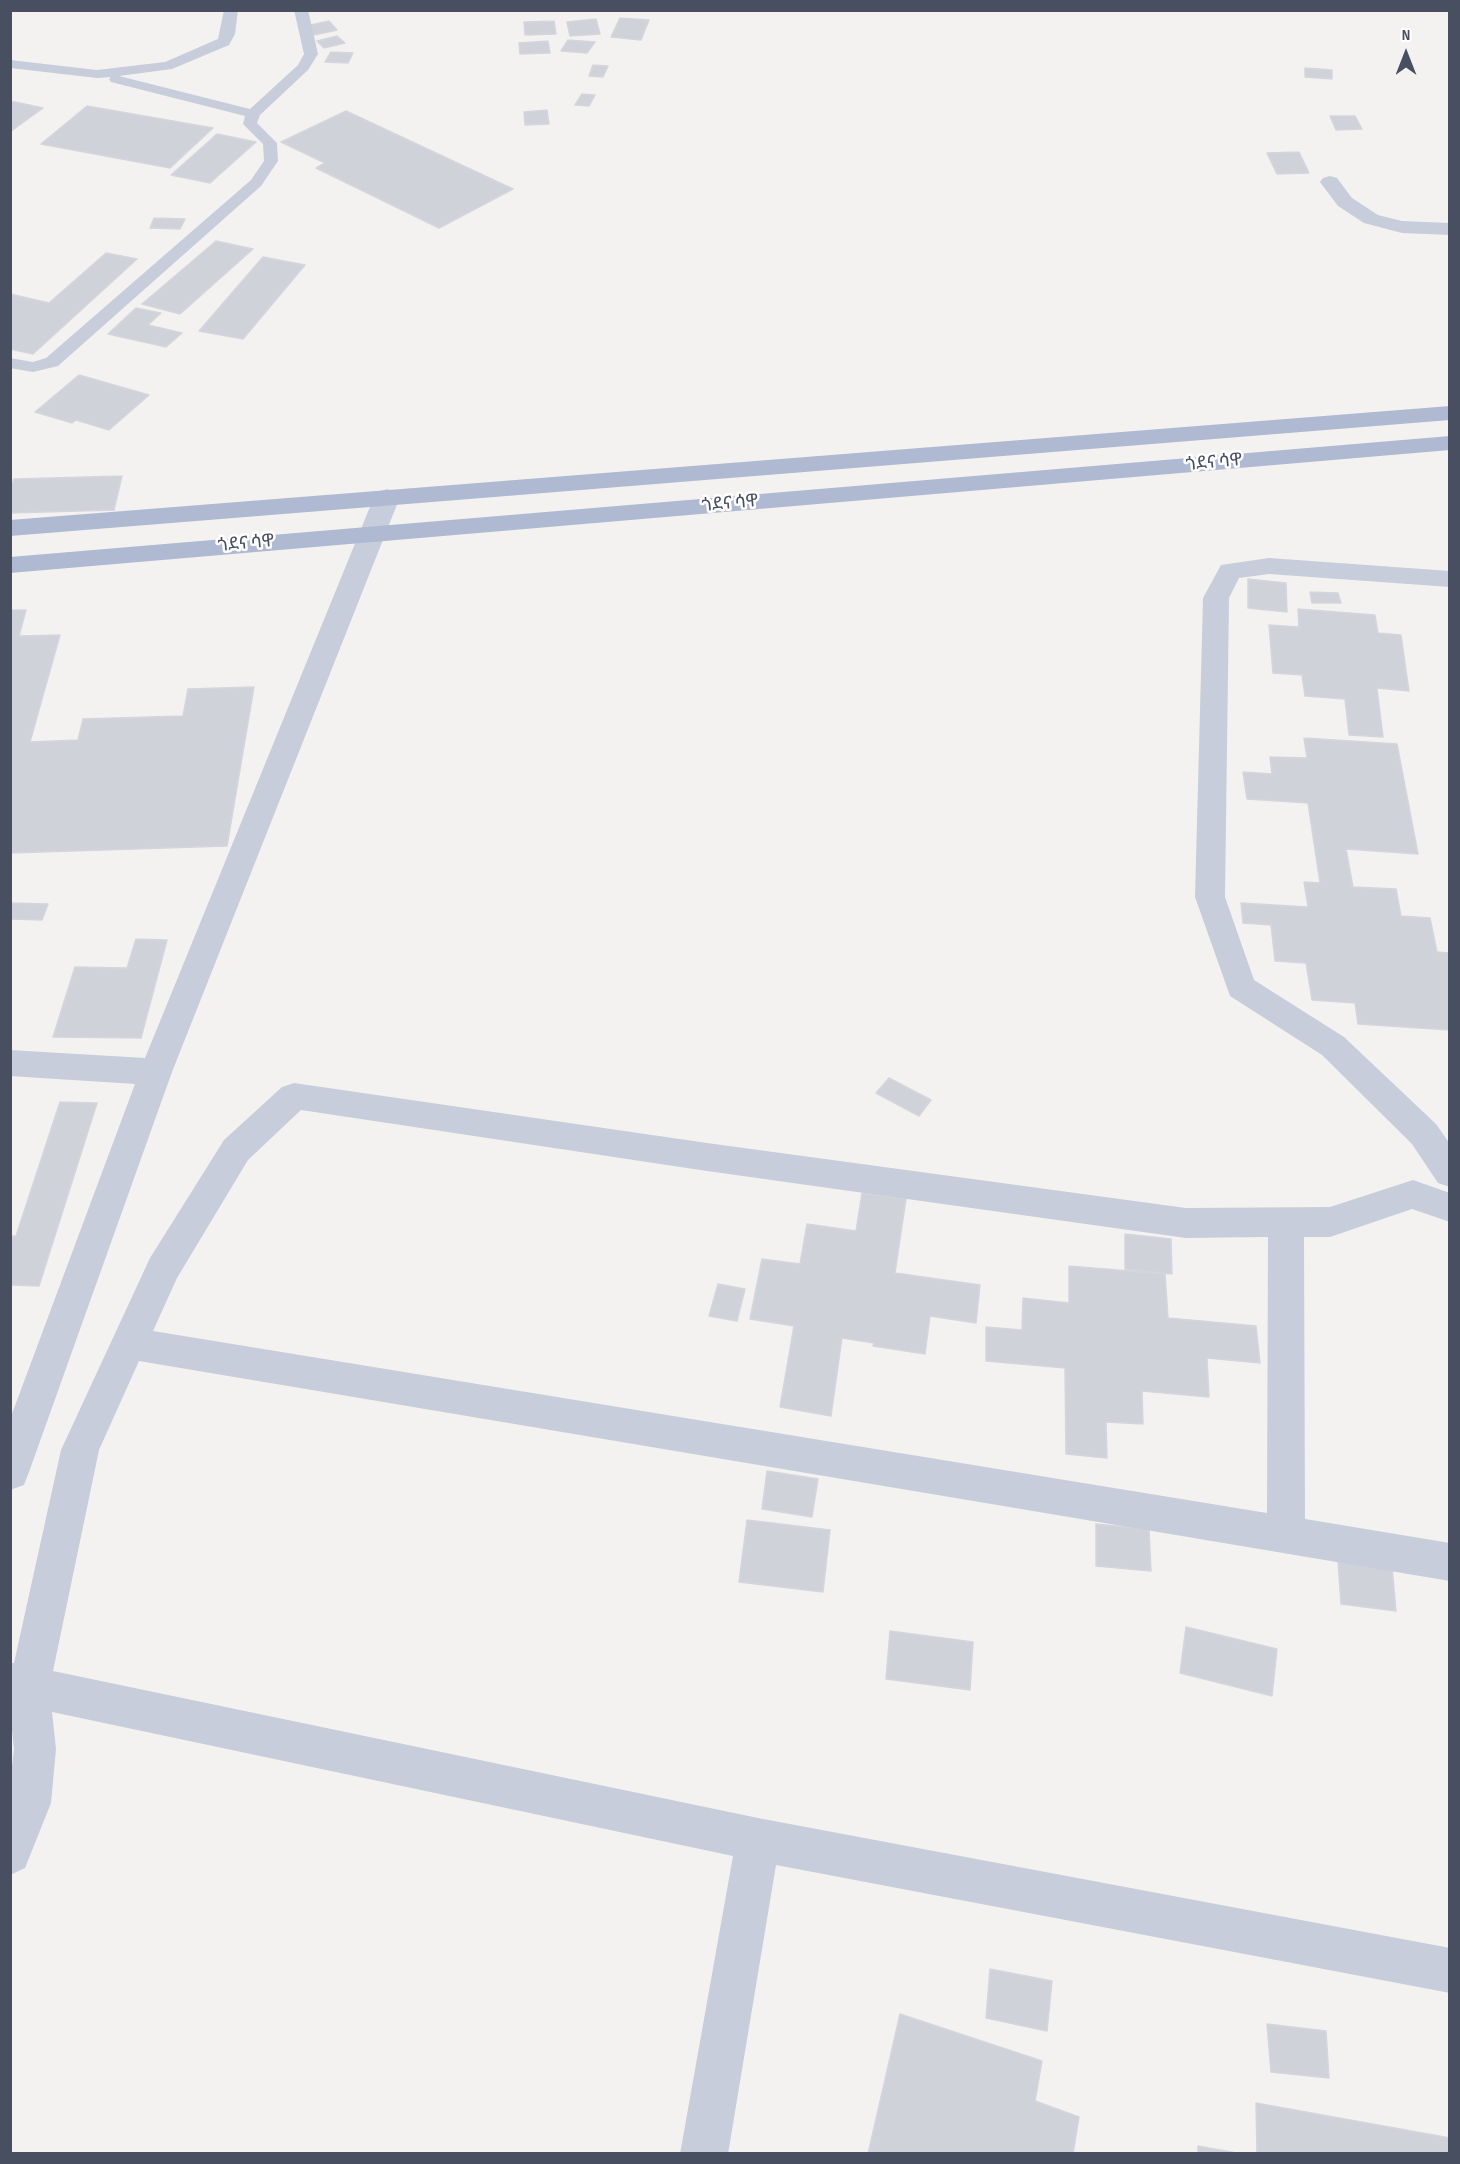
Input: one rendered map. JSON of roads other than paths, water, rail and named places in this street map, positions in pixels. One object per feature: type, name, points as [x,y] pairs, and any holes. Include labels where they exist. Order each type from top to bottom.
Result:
[{"type":"main road","name":"ጎደና ሳዋ","points":[[10,528],[1449,413]]},
{"type":"main road","name":"ጎደና ሳዋ","points":[[10,565],[1449,443]]},
{"type":"street","points":[[1330,182],[1345,202],[1371,219],[1402,226],[1449,229]]},
{"type":"street","points":[[10,1472],[156,1072],[387,497]]},
{"type":"street","points":[[1449,579],[1269,566],[1230,571],[1216,598],[1210,897],[1241,987],[1334,1046],[1424,1134],[1449,1173]]},
{"type":"street","points":[[10,1064],[156,1072]]},
{"type":"street","points":[[10,1853],[30,1803],[35,1749],[20,1685],[80,1450],[163,1269],[236,1150],[294,1096],[695,1155],[1186,1223],[1330,1222],[1413,1194],[1449,1208]]},
{"type":"street","points":[[1286,1222],[1286,1535]]},
{"type":"street","points":[[129,1343],[1449,1562]]},
{"type":"street","points":[[20,1685],[758,1840],[1449,1971]]},
{"type":"street","points":[[704,2154],[758,1840]]},
{"type":"lane","points":[[97,74],[167,66],[214,48],[224,42],[228,34],[231,10]]},
{"type":"lane","points":[[10,363],[33,367],[52,362],[256,183],[271,161],[270,143],[250,124],[253,114],[303,68],[311,54],[301,10]]},
{"type":"lane","points":[[10,64],[97,74],[253,114]]}]
